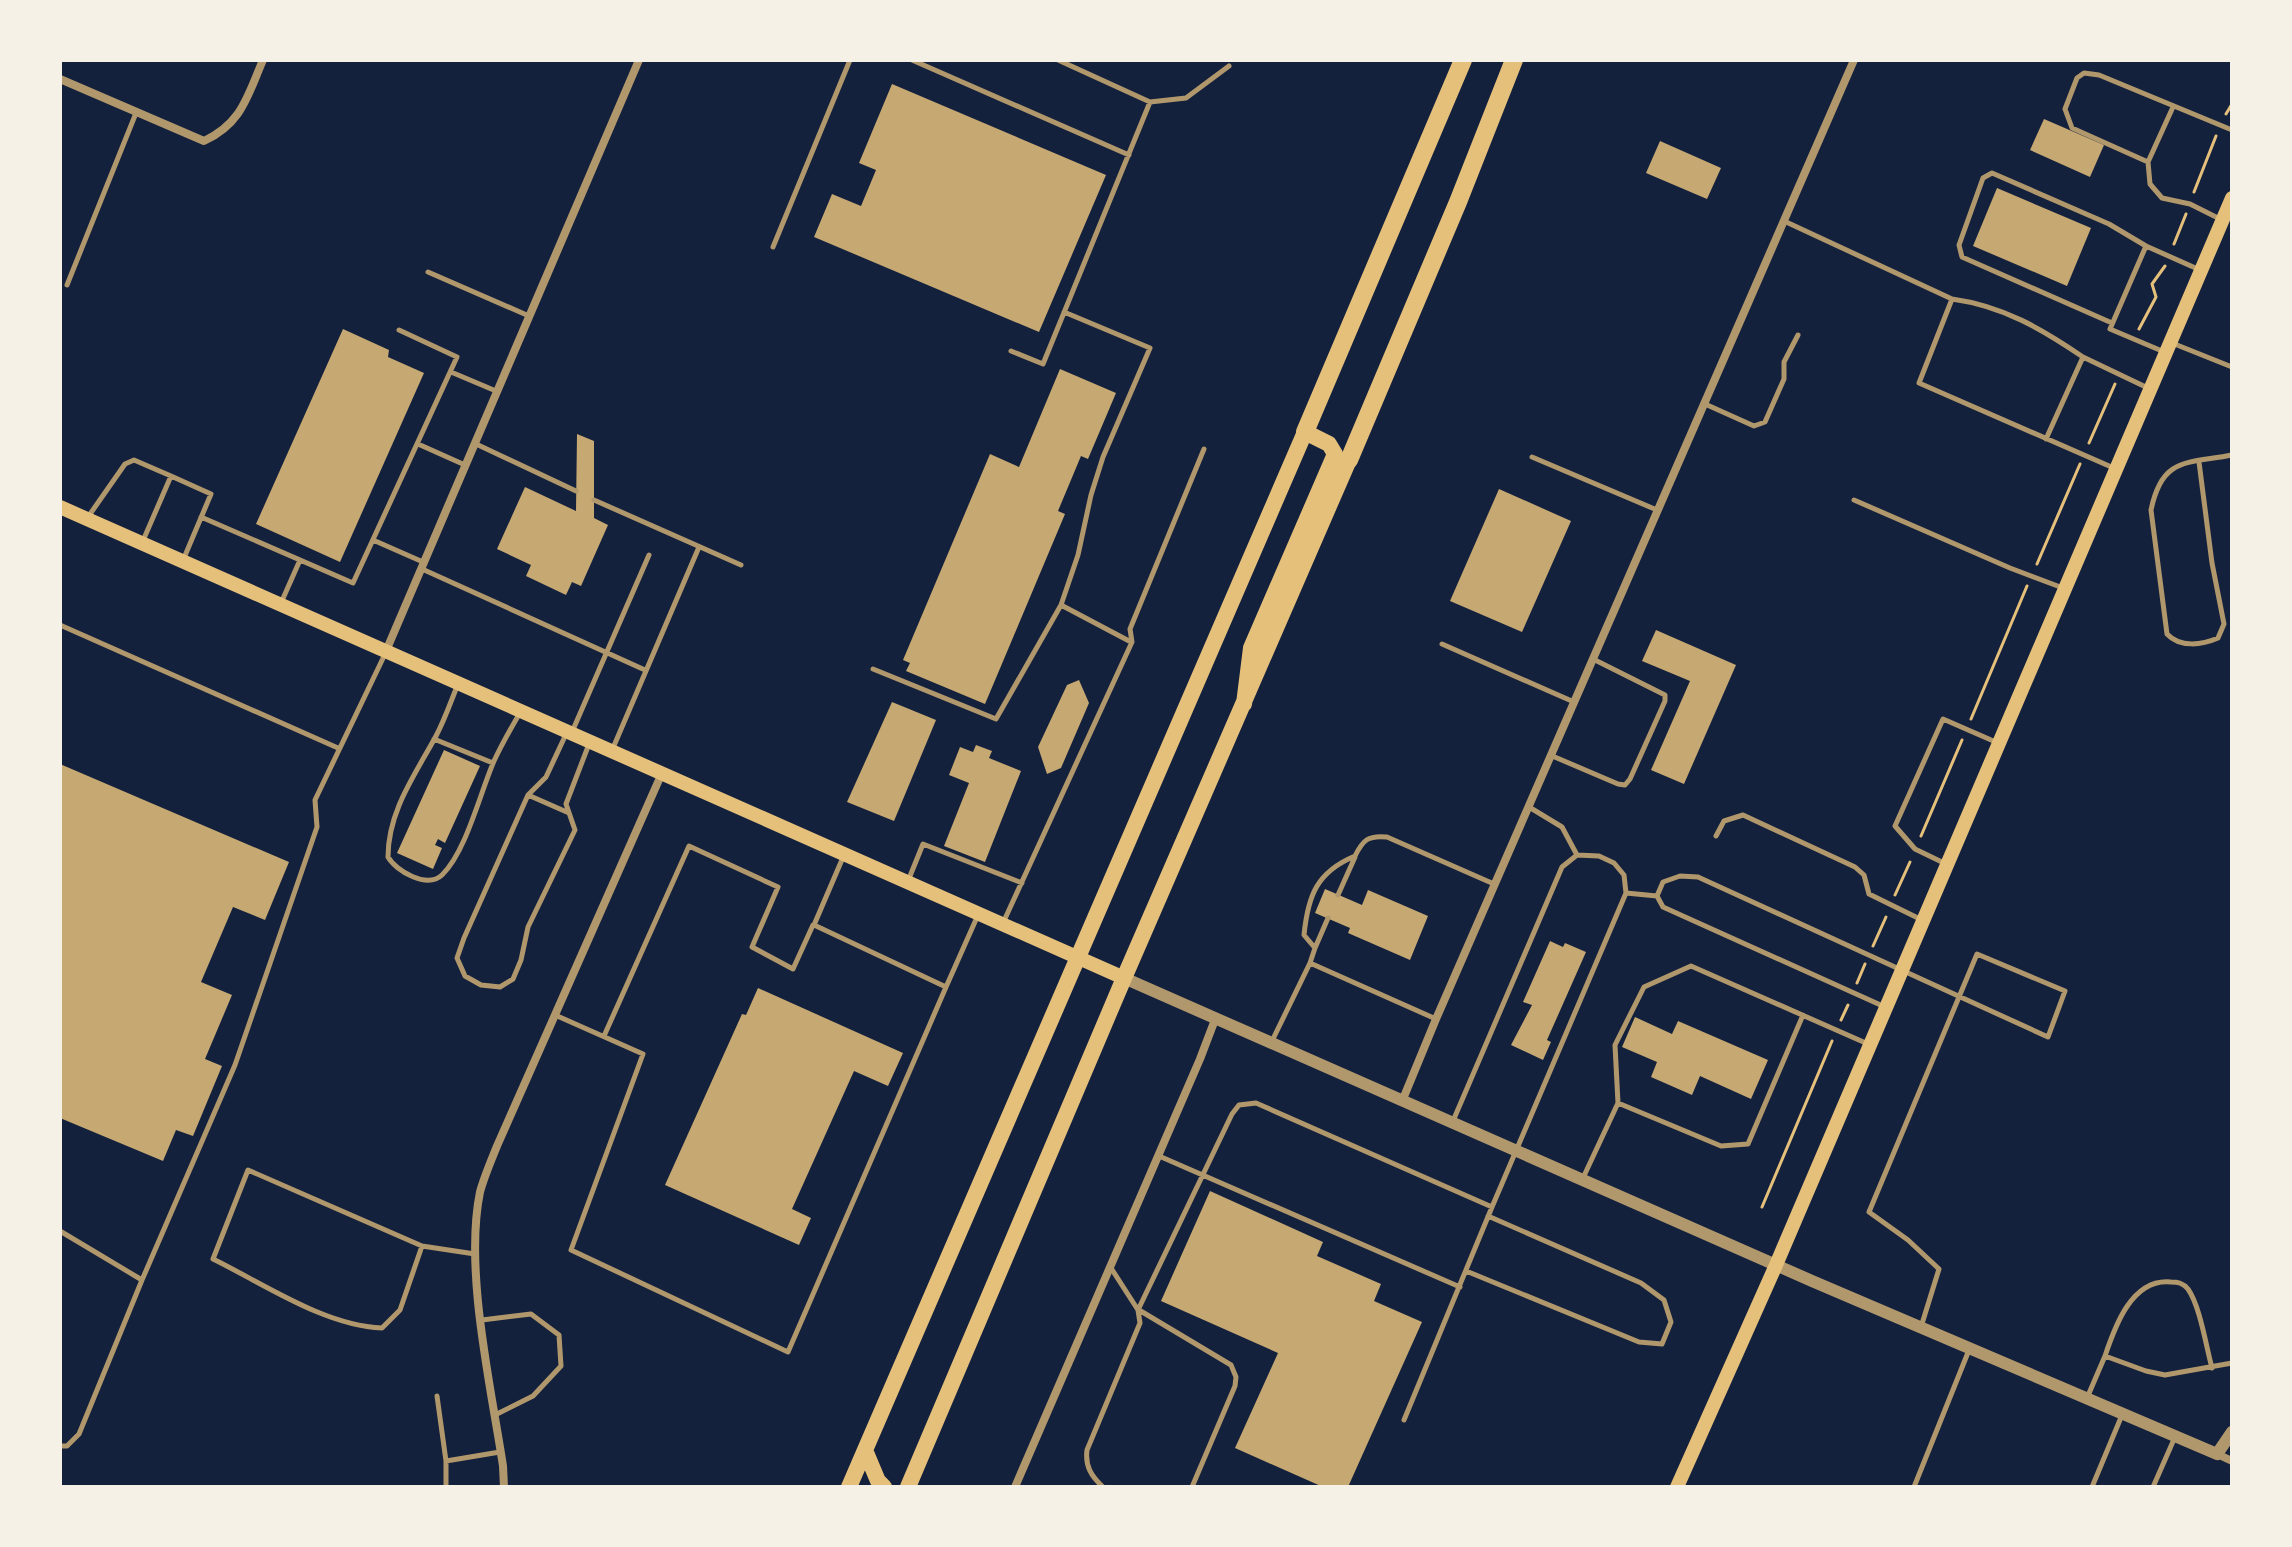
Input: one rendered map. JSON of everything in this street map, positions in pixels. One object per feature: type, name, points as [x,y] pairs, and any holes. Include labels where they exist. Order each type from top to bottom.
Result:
[{"type":"highway","points":[[849,1487],[1305,432],[1462,60]]},
{"type":"highway","points":[[908,1487],[1349,460],[1514,60]]},
{"type":"highway","points":[[1244,704],[1251,648],[1335,454],[1329,444],[1305,432]]},
{"type":"highway","points":[[865,1450],[878,1481],[884,1487]]},
{"type":"main road","points":[[1677,1487],[1776,1265],[2232,198]]},
{"type":"main road","points":[[60,507],[1124,978]]},
{"type":"street","points":[[60,79],[204,141],[223,132],[240,112],[263,60]]},
{"type":"street","points":[[386,651],[639,60]]},
{"type":"street","points":[[1403,1099],[1850,62]]},
{"type":"street","points":[[504,1487],[476,1279],[481,1192],[497,1146],[662,773]]},
{"type":"street","points":[[1124,978],[1776,1265],[2232,1461]]},
{"type":"street","points":[[1015,1487],[1216,1017]]},
{"type":"street","points":[[2217,1454],[2232,1432]]},
{"type":"lane","points":[[773,247],[850,60]]},
{"type":"lane","points":[[912,60],[1129,155]]},
{"type":"lane","points":[[1058,60],[1150,102],[1186,98],[1229,66]]},
{"type":"lane","points":[[2148,162],[2072,128],[2065,109],[2077,78],[2084,73],[2099,75],[2232,130]]},
{"type":"lane","points":[[1011,351],[1043,364],[1150,102]]},
{"type":"lane","points":[[2173,107],[2148,162],[2150,184],[2162,198],[2190,204],[2223,220]]},
{"type":"lane","points":[[67,285],[136,113]]},
{"type":"lane","points":[[2112,323],[1962,257],[1959,245],[1983,178],[1992,173],[2109,224],[2146,246],[2202,270]]},
{"type":"lane","points":[[1784,221],[1952,299],[1993,307],[2029,322],[2083,357],[2151,389]]},
{"type":"lane","points":[[2146,246],[2110,329],[2134,340],[2232,367]]},
{"type":"lane","points":[[428,272],[530,316]]},
{"type":"lane","points":[[1952,299],[1919,383],[2117,470]]},
{"type":"lane","points":[[873,669],[996,719],[1061,605],[1078,555],[1103,457],[1150,348],[1064,312]]},
{"type":"lane","points":[[201,517],[353,583],[457,357],[399,330]]},
{"type":"lane","points":[[1704,403],[1754,426],[1765,422],[1784,379],[1784,362],[1798,335]]},
{"type":"lane","points":[[2046,439],[2083,357]]},
{"type":"lane","points":[[451,372],[497,392]]},
{"type":"lane","points":[[418,444],[466,465]]},
{"type":"lane","points":[[475,444],[576,491]]},
{"type":"lane","points":[[1003,924],[1132,642],[1130,629],[1204,449]]},
{"type":"lane","points":[[2199,462],[2212,563],[2224,624],[2218,638],[2207,643],[2180,644],[2167,634],[2151,510],[2154,493],[2167,471],[2199,462],[2232,455]]},
{"type":"lane","points":[[1532,457],[1657,510]]},
{"type":"lane","points":[[87,519],[125,464],[134,460],[171,476],[211,494],[182,561]]},
{"type":"lane","points":[[142,543],[171,476]]},
{"type":"lane","points":[[594,500],[741,565]]},
{"type":"lane","points":[[1854,500],[2066,589]]},
{"type":"lane","points":[[373,540],[645,670]]},
{"type":"lane","points":[[611,751],[699,547]]},
{"type":"lane","points":[[590,741],[566,804],[575,830],[528,927],[521,960],[513,979],[500,987],[481,985],[465,976],[457,958],[464,938],[528,795],[546,777],[569,732],[649,555]]},
{"type":"lane","points":[[281,605],[300,560]]},
{"type":"lane","points":[[1061,605],[1132,642]]},
{"type":"lane","points":[[60,625],[338,748]]},
{"type":"lane","points":[[1442,644],[1574,702]]},
{"type":"lane","points":[[60,1446],[67,1446],[79,1434],[235,1065],[317,827],[315,800],[386,651]]},
{"type":"lane","points":[[1550,755],[1625,785],[1665,701],[1661,691],[1592,659]]},
{"type":"lane","points":[[458,683],[434,739],[405,791],[391,831],[388,857],[402,872],[427,880],[443,874],[458,851],[493,763],[521,711]]},
{"type":"lane","points":[[1947,864],[1915,849],[1895,826],[1943,719],[1999,743]]},
{"type":"lane","points":[[434,739],[493,763]]},
{"type":"lane","points":[[528,795],[569,813]]},
{"type":"lane","points":[[1528,806],[1562,827],[1577,855]]},
{"type":"lane","points":[[1716,836],[1724,821],[1743,815],[1855,867],[1864,875],[1869,894],[1923,920]]},
{"type":"lane","points":[[1338,895],[1363,840],[1374,835],[1387,837],[1494,884]]},
{"type":"lane","points":[[908,882],[923,844],[1022,883]]},
{"type":"lane","points":[[604,1036],[689,846],[778,887],[752,947],[793,969],[844,854]]},
{"type":"lane","points":[[1404,1420],[1515,1149],[1626,893],[1624,875],[1614,863],[1599,856],[1577,855],[1562,867],[1453,1121]]},
{"type":"lane","points":[[1315,948],[1304,935],[1306,915],[1315,889],[1324,874],[1355,856]]},
{"type":"lane","points":[[1657,896],[1663,882],[1680,876],[1698,877],[1902,969],[1960,997],[2048,1037],[2065,991],[1977,954],[1960,997],[1869,1212],[1908,1240],[1939,1269],[1921,1328]]},
{"type":"lane","points":[[1626,893],[1657,896]]},
{"type":"lane","points":[[1657,896],[1663,907],[1886,1007]]},
{"type":"lane","points":[[555,1015],[643,1054],[571,1250],[788,1352],[979,914]]},
{"type":"lane","points":[[1272,1042],[1328,918]]},
{"type":"lane","points":[[814,925],[946,987]]},
{"type":"lane","points":[[1310,963],[1436,1019]]},
{"type":"lane","points":[[1583,1179],[1618,1103],[1615,1045],[1644,987],[1691,966],[1869,1045]]},
{"type":"lane","points":[[1618,1103],[1721,1146],[1748,1144],[1803,1015]]},
{"type":"lane","points":[[1138,1310],[1201,1174],[1239,1105],[1256,1103],[1492,1207]]},
{"type":"lane","points":[[1159,1156],[1460,1287]]},
{"type":"lane","points":[[422,1246],[400,1310],[382,1328],[358,1327],[313,1309],[213,1259],[248,1170],[422,1246],[476,1255]]},
{"type":"lane","points":[[1466,1271],[1639,1342],[1662,1344],[1671,1322],[1664,1300],[1641,1283],[1488,1216]]},
{"type":"lane","points":[[60,1231],[142,1280]]},
{"type":"lane","points":[[1103,1487],[1093,1479],[1089,1470],[1087,1450],[1140,1323],[1138,1310],[1111,1267]]},
{"type":"lane","points":[[2086,1399],[2116,1323],[2131,1301],[2146,1287],[2164,1281],[2180,1282],[2187,1288],[2212,1368]]},
{"type":"lane","points":[[1138,1310],[1231,1365],[1236,1377],[1235,1386],[1192,1487]]},
{"type":"lane","points":[[482,1320],[531,1314],[559,1335],[561,1366],[533,1396],[495,1415]]},
{"type":"lane","points":[[1914,1487],[1970,1349]]},
{"type":"lane","points":[[2105,1356],[2165,1375],[2232,1363]]},
{"type":"lane","points":[[437,1396],[446,1461],[446,1487]]},
{"type":"lane","points":[[2092,1487],[2122,1414]]},
{"type":"lane","points":[[2153,1487],[2175,1436]]},
{"type":"lane","points":[[446,1461],[501,1452]]},
{"type":"path","points":[[2134,340],[2156,297],[2152,284],[2169,256],[2232,104]]},
{"type":"path","points":[[1762,1207],[2119,374]]},
{"type":"building","points":[[892,84],[1106,175],[1039,332],[814,237],[832,194],[861,206],[876,170],[859,163]]},
{"type":"building","points":[[2044,119],[2104,145],[2090,177],[2030,150]]},
{"type":"building","points":[[1660,141],[1721,168],[1707,199],[1646,173]]},
{"type":"building","points":[[1997,188],[2091,228],[2067,286],[1973,246]]},
{"type":"building","points":[[343,329],[389,350],[388,357],[424,373],[340,562],[256,524]]},
{"type":"building","points":[[1060,369],[1116,393],[1088,459],[1081,456],[1058,511],[1065,514],[985,704],[906,671],[910,663],[903,660],[990,454],[1019,467]]},
{"type":"building","points":[[577,434],[594,441],[594,518],[608,525],[581,586],[572,582],[566,595],[526,576],[531,565],[497,549],[525,487],[576,511]]},
{"type":"building","points":[[1499,489],[1571,521],[1522,632],[1450,601]]},
{"type":"building","points":[[1656,630],[1736,665],[1684,784],[1651,770],[1690,681],[1642,661]]},
{"type":"building","points":[[1079,680],[1089,703],[1061,768],[1047,774],[1038,747],[1067,685]]},
{"type":"building","points":[[892,702],[936,720],[894,821],[847,802]]},
{"type":"building","points":[[976,745],[992,751],[989,758],[1021,771],[985,862],[944,846],[969,783],[949,775],[960,747],[973,752]]},
{"type":"building","points":[[444,750],[480,766],[445,843],[438,839],[435,845],[442,848],[433,869],[397,853]]},
{"type":"building","points":[[60,764],[289,862],[265,920],[233,907],[201,982],[232,995],[205,1059],[222,1066],[193,1136],[176,1130],[163,1161],[60,1118]]},
{"type":"building","points":[[1325,889],[1362,905],[1368,890],[1428,916],[1410,960],[1348,933],[1350,928],[1315,913]]},
{"type":"building","points":[[1550,941],[1563,947],[1565,943],[1586,952],[1547,1040],[1551,1042],[1543,1060],[1511,1045],[1532,1005],[1523,1002]]},
{"type":"building","points":[[758,988],[903,1053],[888,1086],[854,1071],[792,1209],[811,1218],[799,1245],[665,1185],[742,1014],[746,1015]]},
{"type":"building","points":[[1635,1017],[1672,1034],[1678,1021],[1768,1060],[1751,1099],[1700,1076],[1692,1095],[1651,1077],[1657,1062],[1622,1047]]},
{"type":"building","points":[[1210,1191],[1323,1242],[1317,1256],[1381,1284],[1374,1301],[1422,1322],[1348,1487],[1323,1487],[1235,1448],[1278,1353],[1161,1301]]}]
